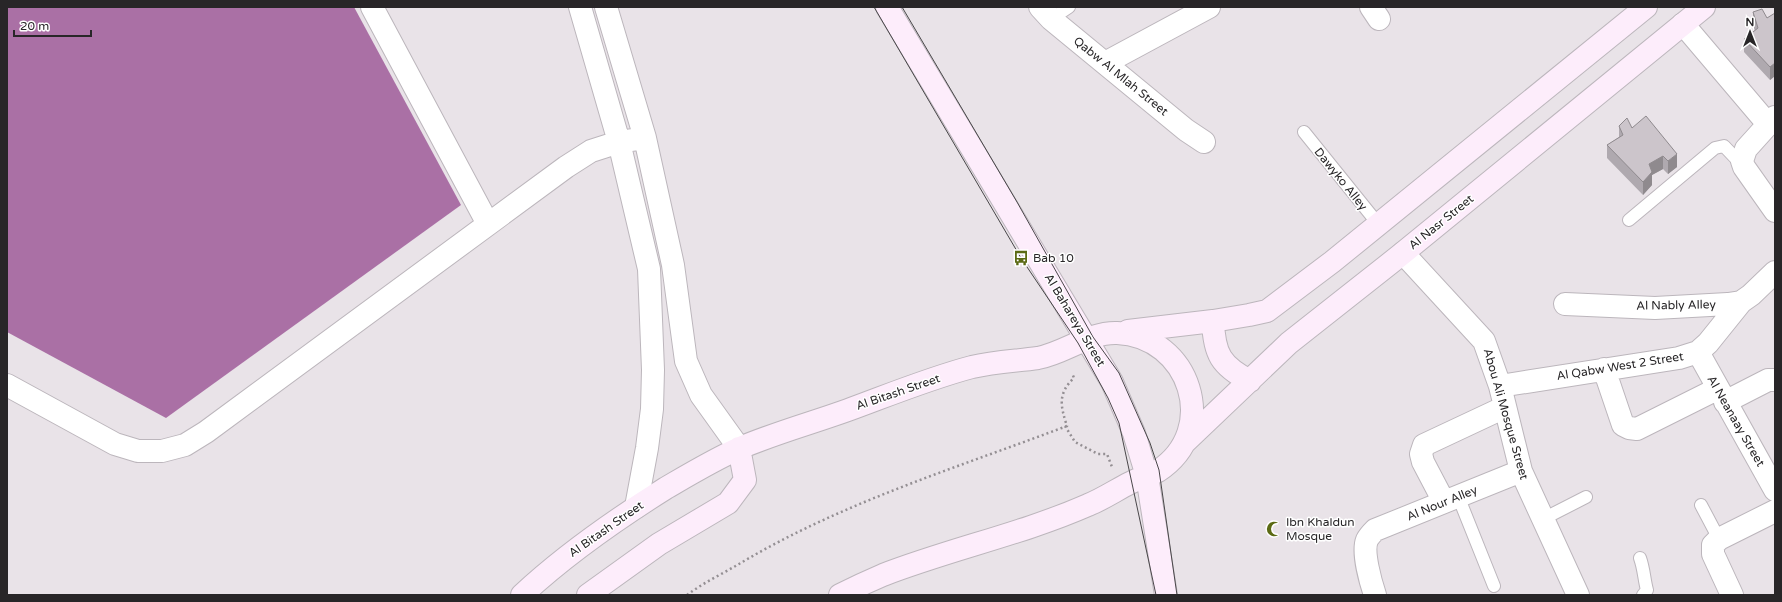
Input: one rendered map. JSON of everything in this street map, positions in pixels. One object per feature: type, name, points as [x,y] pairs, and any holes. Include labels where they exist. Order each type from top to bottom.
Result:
[{"type":"main road","name":"Al Bahareya Street","points":[[887,7],[1112,382],[1129,418],[1147,476],[1166,595]]},
{"type":"main road","points":[[1116,333],[1213,321],[1249,315],[1267,310],[1295,291],[1379,225],[1646,7]]},
{"type":"main road","name":"Al Nasr Street","points":[[1183,444],[1289,343],[1403,253],[1704,7]]},
{"type":"main road","points":[[1213,321],[1213,340],[1220,358],[1233,372],[1250,381]]},
{"type":"main road","name":"Al Bitash Street","points":[[522,595],[567,556],[636,507],[686,476],[739,448],[957,372],[996,363],[1040,358],[1061,351],[1093,337],[1116,333]]},
{"type":"main road","points":[[845,594],[884,575],[1018,531],[1089,505],[1159,470],[1175,456],[1183,444],[1191,423],[1192,401],[1187,380],[1175,360],[1159,346],[1138,336],[1116,333]]},
{"type":"main road","points":[[588,595],[659,544],[728,503],[745,480],[739,448]]},
{"type":"street","points":[[372,7],[488,224]]},
{"type":"street","points":[[580,7],[619,142],[649,269],[653,355],[652,409],[647,448],[636,507]]},
{"type":"street","points":[[606,7],[645,138],[673,265],[686,361],[701,396],[739,448]]},
{"type":"street","points":[[1105,63],[1210,7]]},
{"type":"street","name":"Qabw Al Mlah Street","points":[[1053,11],[1105,63],[1186,130],[1204,142]]},
{"type":"street","points":[[1683,24],[1771,120],[1746,149],[1743,155],[1744,167],[1775,211]]},
{"type":"street","points":[[7,385],[114,444],[138,451],[162,451],[185,445],[206,432],[566,167],[591,151],[619,142],[645,138]]},
{"type":"street","name":"Abou Ali Mosque Street","points":[[1403,253],[1484,341],[1500,386],[1521,471],[1578,595]]},
{"type":"street","points":[[1741,302],[1751,295],[1775,272]]},
{"type":"street","name":"Al Qabw West 2 Street","points":[[1500,386],[1679,358],[1698,352],[1708,343],[1741,302]]},
{"type":"street","name":"Al Nably Alley","points":[[1566,304],[1655,308],[1741,302]]},
{"type":"street","name":"Al Neanaay Street","points":[[1698,352],[1721,396],[1775,490]]},
{"type":"street","points":[[1604,369],[1623,425],[1629,428],[1637,429],[1721,396],[1768,380],[1775,380]]},
{"type":"street","points":[[1451,499],[1423,462],[1421,454],[1424,445],[1505,407]]},
{"type":"street","name":"Al Nour Alley","points":[[1375,595],[1366,552],[1368,539],[1375,530],[1521,471]]},
{"type":"street","points":[[1732,595],[1713,554],[1713,545],[1719,539],[1775,511]]},
{"type":"lane","name":"Dawyko Alley","points":[[1304,132],[1379,225]]},
{"type":"lane","points":[[1629,220],[1715,148],[1724,146],[1744,167]]},
{"type":"lane","points":[[1543,518],[1586,497]]},
{"type":"lane","points":[[1451,499],[1494,586]]},
{"type":"lane","points":[[1701,505],[1719,539]]},
{"type":"lane","points":[[1640,558],[1645,571],[1644,576],[1647,590],[1643,595]]},
{"type":"path","points":[[1061,351],[1074,378],[1066,386],[1062,396],[1061,410],[1065,426],[1075,442],[1098,454],[1107,454],[1120,489]]},
{"type":"path","points":[[687,595],[760,551],[836,513],[921,479],[1065,426]]},
{"type":"shaded area","points":[[7,7],[354,7],[461,205],[166,418],[7,332]]},
{"type":"building","points":[[1762,9],[1767,18],[1775,13],[1775,63],[1770,67],[1744,39],[1758,28],[1753,12]]},
{"type":"building","points":[[1646,116],[1677,154],[1668,161],[1663,156],[1649,164],[1652,172],[1643,182],[1607,145],[1623,135],[1619,126],[1627,118],[1632,128]]},
{"type":"tram line","points":[[874,7],[1021,258],[1078,343],[1108,398],[1119,423],[1156,595]]},
{"type":"tram line","points":[[902,7],[1017,202],[1093,337],[1119,373],[1150,443],[1159,470],[1177,595]]},
{"type":"place","name":"Bab 10","points":[[1021,258]]},
{"type":"place","name":"Ibn Khaldun Mosque","points":[[1274,529]]}]
